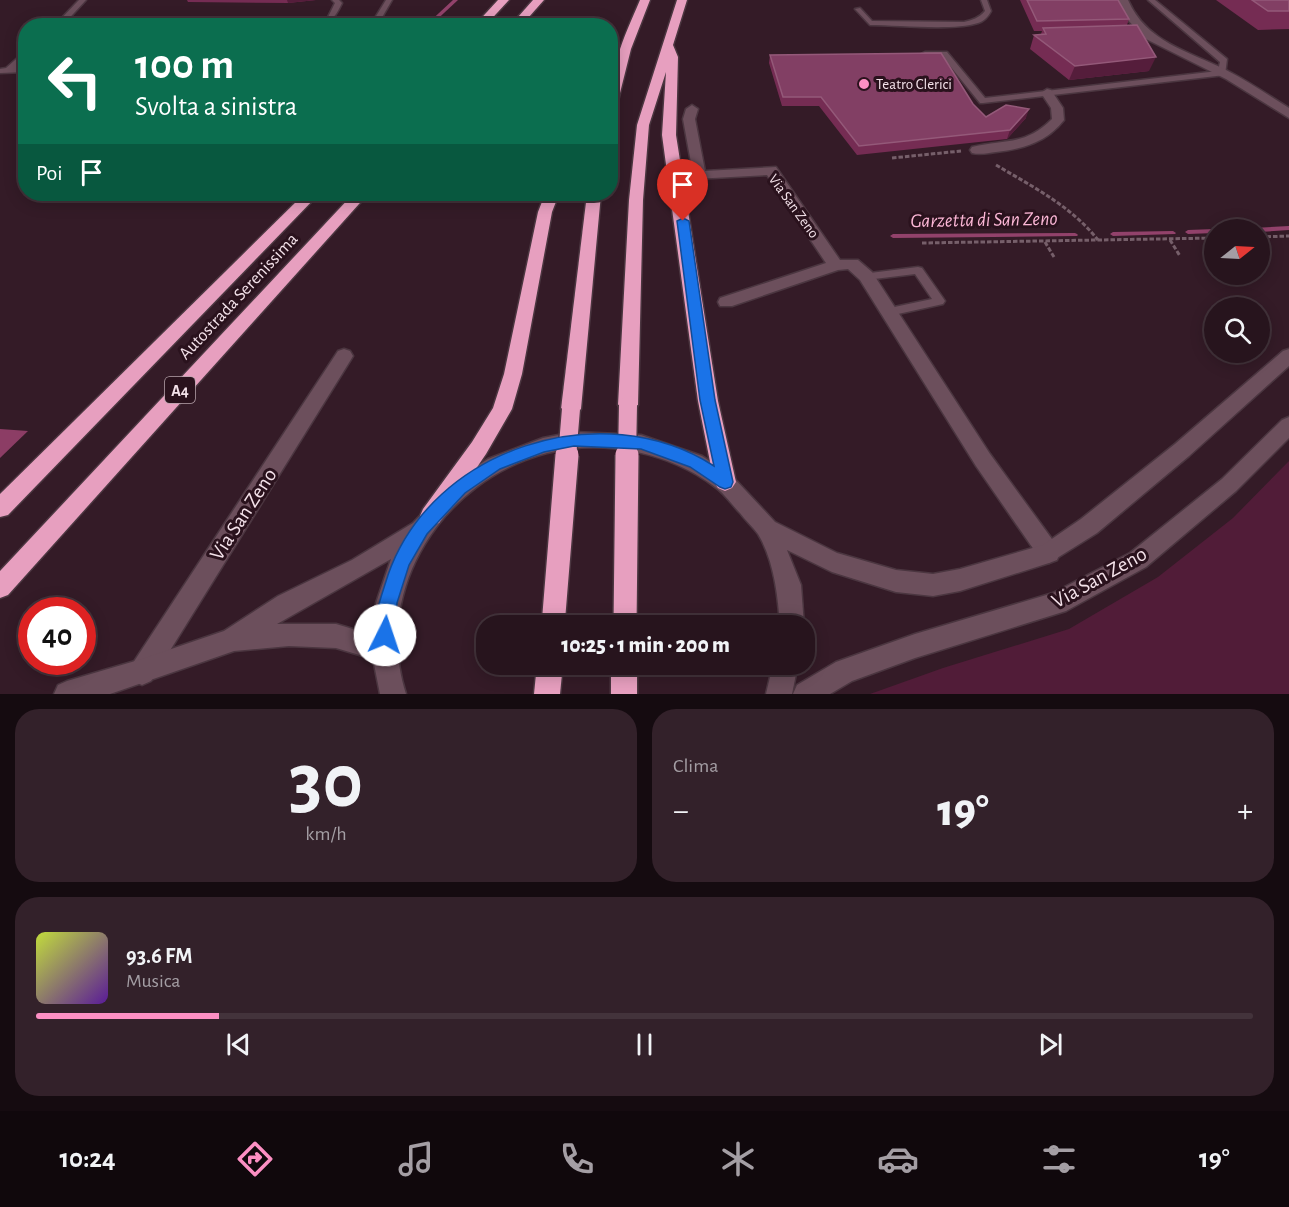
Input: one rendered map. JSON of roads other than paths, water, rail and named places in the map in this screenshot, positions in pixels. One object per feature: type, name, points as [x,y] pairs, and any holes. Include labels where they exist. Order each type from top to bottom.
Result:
[{"type":"highway","points":[[487,18],[504,0]]},
{"type":"highway","points":[[522,18],[539,0]]},
{"type":"highway","points":[[618,77],[625,49],[645,0]]},
{"type":"highway","points":[[625,615],[628,405],[636,200],[643,125],[682,0]]},
{"type":"highway","points":[[667,43],[672,57],[669,135],[708,400],[725,482]]},
{"type":"highway","points":[[618,55],[625,49]]},
{"type":"highway","name":"Autostrada Serenissima","points":[[0,508],[305,201]]},
{"type":"highway","name":"Autostrada Serenissima","points":[[0,586],[355,201]]},
{"type":"highway","points":[[426,522],[479,448],[502,409],[513,374],[545,212],[549,201]]},
{"type":"highway","points":[[554,615],[571,408],[593,201]]},
{"type":"highway","points":[[547,694],[549,675]]},
{"type":"highway","points":[[624,675],[624,694]]},
{"type":"street","points":[[1123,0],[1132,22],[1145,34],[1222,73],[1289,114]]},
{"type":"street","points":[[1126,34],[1145,34]]},
{"type":"street","points":[[977,150],[1021,145],[1038,139],[1058,120],[1058,108],[1047,93]]},
{"type":"street","name":"Via San Zeno","points":[[692,109],[689,119],[699,176],[771,170],[836,265]]},
{"type":"street","points":[[726,302],[836,265],[852,264],[866,276],[983,460],[1049,553]]},
{"type":"street","name":"Via San Zeno","points":[[142,672],[344,356]]},
{"type":"street","points":[[766,529],[832,562],[896,582],[933,585],[960,580],[1049,553],[1089,526],[1182,450],[1289,356]]},
{"type":"street","name":"Via San Zeno","points":[[806,694],[845,671],[895,653],[1058,603],[1138,560],[1229,485],[1289,425]]},
{"type":"street","points":[[67,694],[142,672],[231,640],[286,604],[360,567],[426,522],[459,488],[495,465],[543,446],[574,440],[641,443],[695,462],[725,482],[766,529],[789,585],[791,615]]},
{"type":"street","points":[[393,694],[384,651],[388,603],[401,563],[426,522]]},
{"type":"street","points":[[231,640],[289,634],[336,636],[384,651]]},
{"type":"street","points":[[778,694],[783,675]]},
{"type":"lane","points":[[65,18],[84,0]]},
{"type":"lane","points":[[332,18],[339,3],[335,0]]},
{"type":"lane","points":[[378,18],[389,0]]},
{"type":"lane","points":[[921,54],[944,54],[983,100],[1222,73],[1224,62],[1151,0]]},
{"type":"lane","points":[[858,9],[870,23],[964,24],[979,21],[986,16],[988,11],[985,1]]},
{"type":"lane","points":[[4,71],[18,61]]},
{"type":"lane","points":[[866,276],[918,270],[939,301],[889,312]]},
{"type":"waterway","points":[[436,18],[456,0]]},
{"type":"waterway","name":"Garzetta di San Zeno","points":[[1270,229],[1289,228]]},
{"type":"waterway","name":"Garzetta di San Zeno","points":[[1188,232],[1204,231]]},
{"type":"waterway","name":"Garzetta di San Zeno","points":[[1113,234],[1173,233]]},
{"type":"waterway","name":"Garzetta di San Zeno","points":[[893,236],[1075,235]]},
{"type":"place","name":"Teatro Clerici","points":[[864,84]]}]
